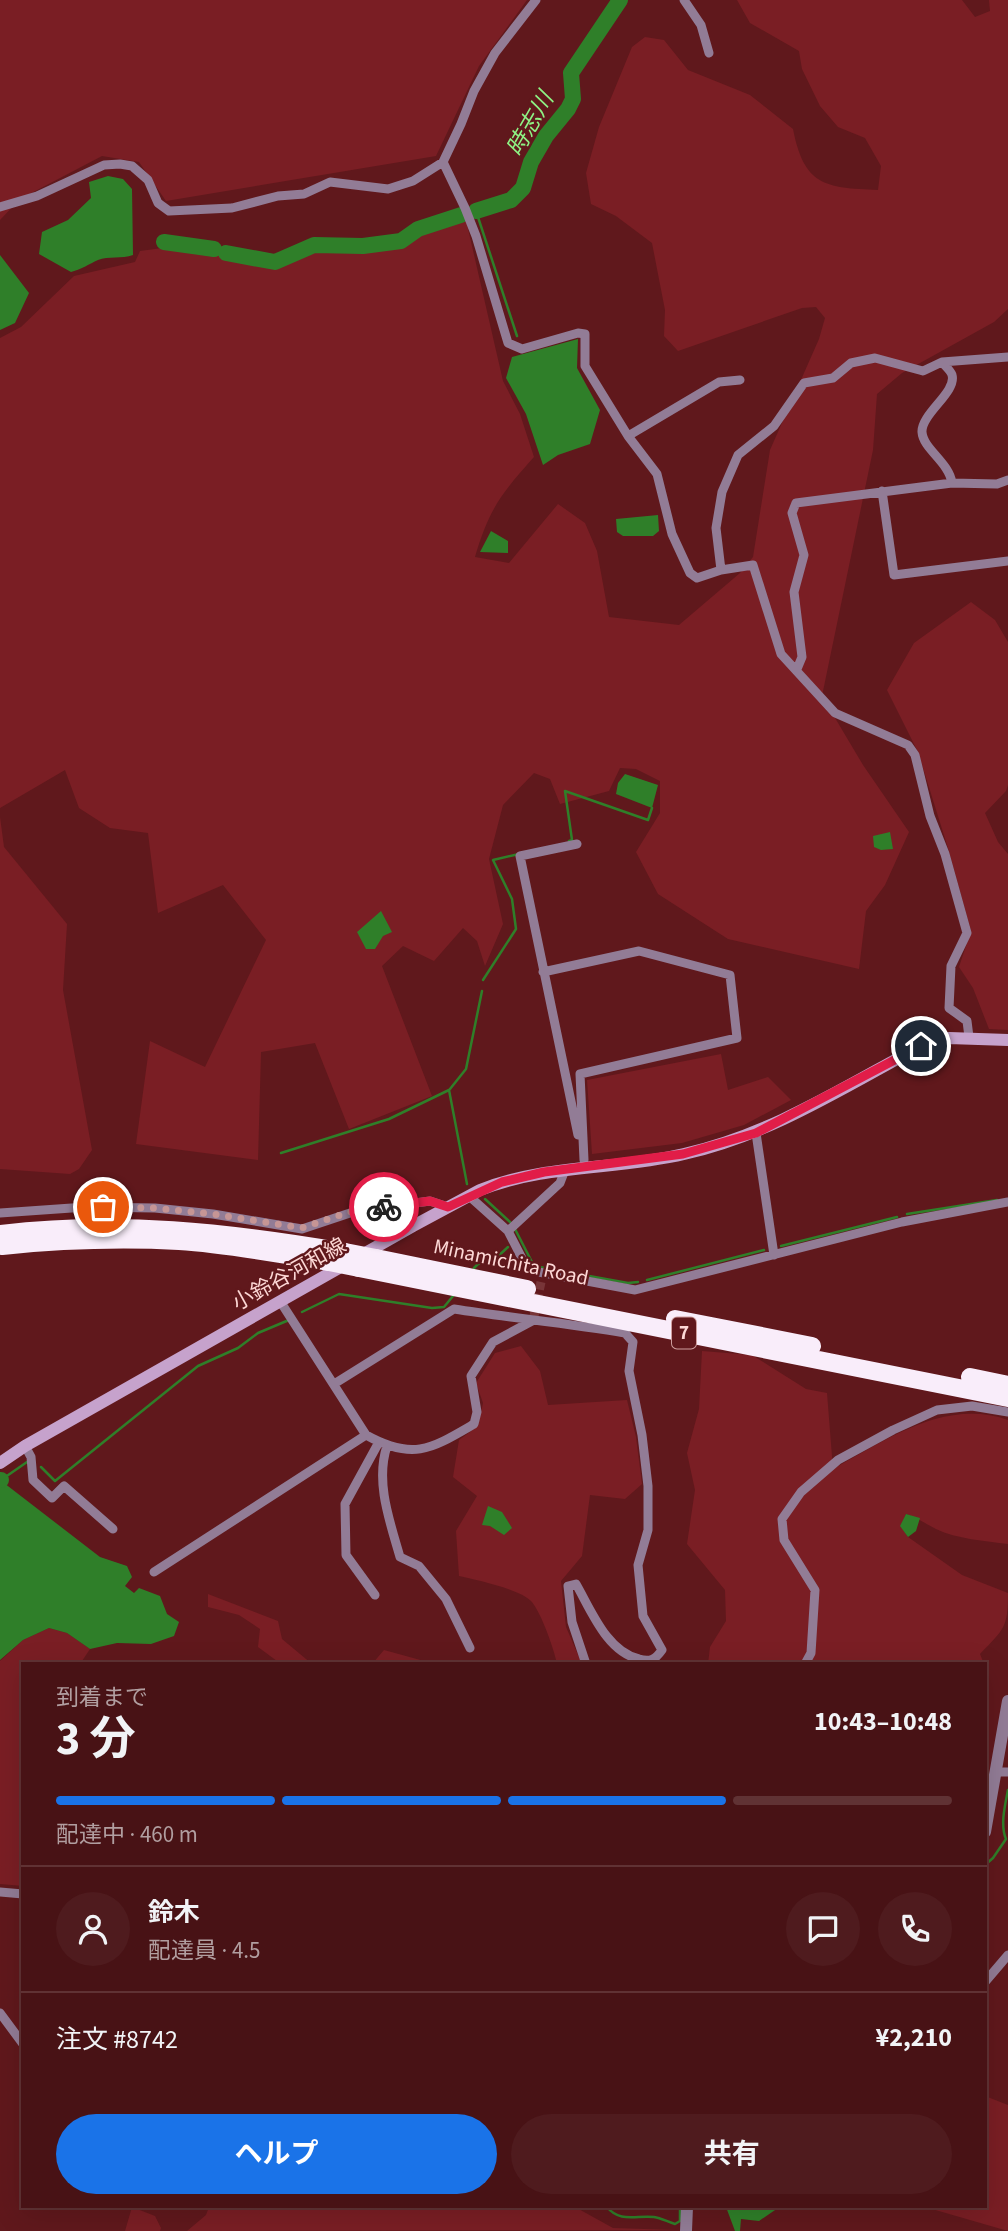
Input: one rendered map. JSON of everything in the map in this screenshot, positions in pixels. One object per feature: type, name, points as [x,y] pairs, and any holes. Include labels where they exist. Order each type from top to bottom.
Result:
[{"type":"highway","name":"Minamichita Road","points":[[0,1234],[84,1228],[180,1229],[253,1236],[376,1258],[1008,1385]]},
{"type":"highway","name":"Minamichita Road","points":[[0,1246],[95,1240],[180,1241],[251,1250],[329,1262],[1008,1398]]},
{"type":"main road","name":"小鈴谷河和線","points":[[0,1463],[25,1446],[280,1301],[448,1207],[502,1182],[584,1164],[683,1154],[756,1133],[921,1046],[949,1038],[1008,1040]]},
{"type":"street","points":[[0,207],[37,196],[104,165],[132,166],[148,180],[158,202],[169,211],[232,208],[278,196],[304,194],[330,182],[388,189],[413,181],[443,162],[474,91],[495,53],[536,0]]},
{"type":"street","points":[[684,0],[701,25],[709,53]]},
{"type":"street","points":[[443,162],[476,236],[508,343],[522,349],[578,333],[585,334],[585,366],[628,436],[657,474],[672,534],[690,573],[697,578],[720,570],[753,565],[781,654],[835,713],[908,745],[915,755],[930,816],[945,854],[967,933],[951,966],[949,1007],[967,1021],[969,1037]]},
{"type":"street","points":[[720,570],[716,528],[722,492],[738,455],[774,426],[804,383],[833,378],[851,363],[875,358],[922,371],[942,362],[1008,357]]},
{"type":"street","points":[[942,362],[952,375],[952,384],[922,426],[922,437],[951,472],[952,483]]},
{"type":"street","points":[[628,436],[719,383],[740,380]]},
{"type":"street","points":[[797,669],[802,657],[794,592],[804,555],[792,513],[796,503],[952,483],[997,484],[1008,480]]},
{"type":"street","points":[[882,491],[894,575],[1008,561]]},
{"type":"street","points":[[577,844],[520,856],[584,1164]]},
{"type":"street","points":[[543,972],[639,951],[730,975],[737,1038],[580,1074],[584,1164]]},
{"type":"street","points":[[756,1133],[775,1255]]},
{"type":"street","points":[[508,1231],[560,1183],[565,1170]]},
{"type":"street","points":[[469,1196],[508,1231],[528,1270],[542,1278],[635,1290],[902,1222],[1008,1202]]},
{"type":"street","points":[[0,1213],[86,1208],[155,1208],[302,1228],[356,1211],[430,1201],[448,1207]]},
{"type":"street","points":[[280,1301],[366,1435],[383,1444],[403,1449],[432,1448],[474,1424],[477,1412],[471,1376],[493,1342],[533,1319]]},
{"type":"street","points":[[334,1384],[454,1308],[551,1320],[625,1333],[633,1342],[628,1371],[642,1435],[648,1486],[648,1530],[638,1565],[643,1616],[662,1650],[657,1658],[648,1661],[625,1656],[601,1628],[576,1584],[568,1586],[572,1622],[585,1662]]},
{"type":"street","points":[[806,1662],[811,1653],[816,1590],[785,1539],[782,1519],[802,1492],[838,1460],[937,1410],[972,1406],[1008,1412]]},
{"type":"street","points":[[154,1572],[366,1435]]},
{"type":"street","points":[[375,1595],[346,1555],[345,1504],[383,1444]]},
{"type":"street","points":[[383,1444],[385,1506],[400,1557],[419,1566],[446,1599],[470,1648]]},
{"type":"street","points":[[25,1446],[32,1457],[31,1476],[34,1483],[52,1498],[64,1486],[113,1529]]},
{"type":"street","points":[[987,1825],[1002,1772],[1008,1701]]},
{"type":"street","points":[[0,1892],[21,1894]]},
{"type":"street","points":[[987,1980],[1008,1955]]},
{"type":"street","points":[[0,2013],[21,2041]]},
{"type":"street","points":[[686,2231],[687,2208]]},
{"type":"shaded area","points":[[0,0],[527,0],[479,66],[436,156],[166,201],[139,162],[102,156],[20,199],[0,220]]},
{"type":"shaded area","points":[[737,0],[962,0],[975,17],[990,11],[989,0],[1008,0],[1008,309],[994,322],[902,373],[877,394],[873,450],[822,696],[863,765],[909,832],[885,885],[866,911],[859,969],[728,939],[658,894],[636,852],[660,813],[660,781],[636,769],[620,768],[609,791],[560,804],[550,779],[534,773],[503,805],[489,859],[503,924],[485,966],[477,941],[463,928],[434,961],[403,946],[382,966],[432,1096],[349,1129],[315,1043],[261,1052],[258,1160],[136,1144],[150,1041],[205,1067],[266,940],[223,885],[158,913],[148,833],[110,828],[79,808],[65,770],[0,808],[0,338],[21,327],[74,276],[135,262],[140,251],[207,242],[276,267],[314,249],[362,251],[466,220],[503,381],[520,414],[534,457],[497,503],[485,526],[475,557],[509,563],[558,504],[585,523],[597,551],[609,617],[679,625],[740,573],[753,557],[770,450],[819,339],[825,318],[816,307],[802,308],[678,351],[664,336],[665,310],[652,243],[616,216],[591,204],[586,173],[599,127],[632,47],[645,37],[664,40],[688,70],[750,95],[793,129],[803,162],[819,180],[843,188],[878,190],[881,166],[865,138],[838,127],[820,106],[802,69],[799,51],[750,23]]},
{"type":"shaded area","points":[[108,176],[123,179],[132,189],[133,255],[98,260],[71,272],[39,254],[42,232],[68,220],[91,198],[89,182]]},
{"type":"shaded area","points":[[0,255],[29,293],[15,323],[0,330]]},
{"type":"shaded area","points":[[578,339],[577,368],[600,410],[590,444],[558,455],[543,465],[526,414],[506,378],[512,357]]},
{"type":"shaded area","points":[[658,515],[659,531],[653,536],[623,536],[617,532],[616,519]]},
{"type":"shaded area","points":[[491,531],[508,541],[508,553],[480,552]]},
{"type":"shaded area","points":[[971,602],[995,620],[1008,642],[1008,785],[1006,791],[985,813],[998,842],[1008,854],[1008,1030],[989,1029],[973,988],[959,967],[971,931],[918,752],[887,690],[914,643]]},
{"type":"shaded area","points":[[625,774],[658,785],[652,808],[616,794],[618,783]]},
{"type":"shaded area","points":[[0,817],[4,847],[67,924],[63,990],[92,1150],[79,1169],[70,1174],[0,1169]]},
{"type":"shaded area","points":[[890,832],[893,849],[881,850],[874,847],[873,836]]},
{"type":"shaded area","points":[[381,911],[392,932],[383,936],[375,949],[366,949],[357,932]]},
{"type":"shaded area","points":[[721,1054],[728,1090],[768,1077],[791,1100],[744,1125],[682,1143],[592,1154],[587,1080]]},
{"type":"shaded area","points":[[521,1346],[540,1371],[548,1405],[627,1400],[636,1437],[642,1484],[625,1499],[590,1495],[582,1556],[561,1581],[566,1627],[581,1662],[556,1662],[540,1615],[526,1597],[498,1586],[459,1576],[456,1531],[477,1496],[453,1477],[459,1440],[478,1426],[483,1403],[476,1383],[495,1353]]},
{"type":"shaded area","points":[[702,1351],[752,1355],[806,1389],[827,1393],[833,1469],[895,1435],[939,1418],[962,1414],[1008,1420],[1008,1544],[953,1535],[906,1514],[901,1526],[908,1537],[962,1575],[1008,1593],[1003,1627],[980,1654],[983,1662],[708,1662],[710,1647],[726,1621],[725,1590],[687,1544],[695,1490],[687,1453],[699,1409]]},
{"type":"shaded area","points":[[4,1483],[100,1557],[127,1566],[132,1577],[125,1586],[134,1593],[139,1588],[160,1596],[167,1614],[179,1622],[174,1636],[151,1644],[117,1643],[90,1649],[67,1633],[49,1628],[23,1640],[0,1660],[0,1485]]},
{"type":"shaded area","points":[[488,1506],[502,1512],[512,1528],[504,1535],[490,1526],[482,1525]]},
{"type":"shaded area","points":[[906,1514],[920,1518],[916,1531],[908,1537],[900,1526]]},
{"type":"shaded area","points":[[208,1594],[278,1621],[282,1639],[310,1662],[278,1662],[258,1647],[260,1629],[239,1615],[208,1607]]},
{"type":"shaded area","points":[[49,1628],[67,1633],[90,1649],[81,1662],[21,1662],[21,1886],[0,1884],[0,1661],[23,1640]]},
{"type":"shaded area","points":[[384,1650],[428,1662],[374,1662]]},
{"type":"shaded area","points":[[987,1675],[988,1678],[987,1760]]},
{"type":"shaded area","points":[[987,2097],[1008,2105],[1008,2231],[928,2208],[987,2208]]},
{"type":"shaded area","points":[[132,2208],[155,2216],[161,2228],[160,2231],[125,2231]]},
{"type":"shaded area","points":[[209,2208],[577,2208],[613,2228],[677,2230],[187,2231],[206,2215]]},
{"type":"shaded area","points":[[726,2208],[778,2208],[759,2221],[741,2219],[740,2231],[735,2231]]},
{"type":"waterway","name":"時志川","points":[[476,211],[511,200],[523,188],[531,162],[573,99],[571,73],[620,0]]},
{"type":"waterway","points":[[476,211],[517,336]]},
{"type":"waterway","name":"時志川","points":[[226,253],[275,262],[314,245],[363,246],[401,241],[418,229],[461,215]]},
{"type":"waterway","name":"時志川","points":[[164,242],[214,249]]},
{"type":"waterway","points":[[569,841],[572,840],[565,791],[648,820],[652,808]]},
{"type":"waterway","points":[[483,980],[516,929],[512,899],[493,860],[519,854]]},
{"type":"waterway","points":[[450,1089],[466,1069],[482,991]]},
{"type":"waterway","points":[[281,1153],[389,1119],[449,1090],[467,1184]]},
{"type":"waterway","points":[[485,1199],[510,1222]]},
{"type":"waterway","points":[[907,1214],[997,1200]]},
{"type":"waterway","points":[[781,1246],[897,1217]]},
{"type":"waterway","points":[[515,1229],[534,1266],[628,1283],[638,1282]]},
{"type":"waterway","points":[[474,1268],[478,1264],[494,1260],[508,1247]]},
{"type":"waterway","points":[[647,1280],[764,1250]]},
{"type":"waterway","points":[[302,1312],[339,1294],[432,1308],[444,1307],[453,1296]]},
{"type":"waterway","points":[[41,1467],[55,1481],[198,1366],[238,1348],[258,1333],[289,1320]]},
{"type":"waterway","points":[[1,1480],[27,1462]]},
{"type":"waterway","points":[[987,1863],[1006,1839],[1003,1821],[1008,1790]]},
{"type":"waterway","points":[[608,2208],[623,2217],[654,2217],[675,2224],[680,2221],[680,2208]]},
{"type":"tunnel","points":[[534,1316],[541,1282]]},
{"type":"way so far","points":[[103,1207],[155,1208],[213,1214],[302,1228],[349,1212],[384,1207]]},
{"type":"route","points":[[384,1207],[430,1201],[448,1207],[502,1182],[544,1172],[683,1154],[756,1133],[921,1046]]}]
